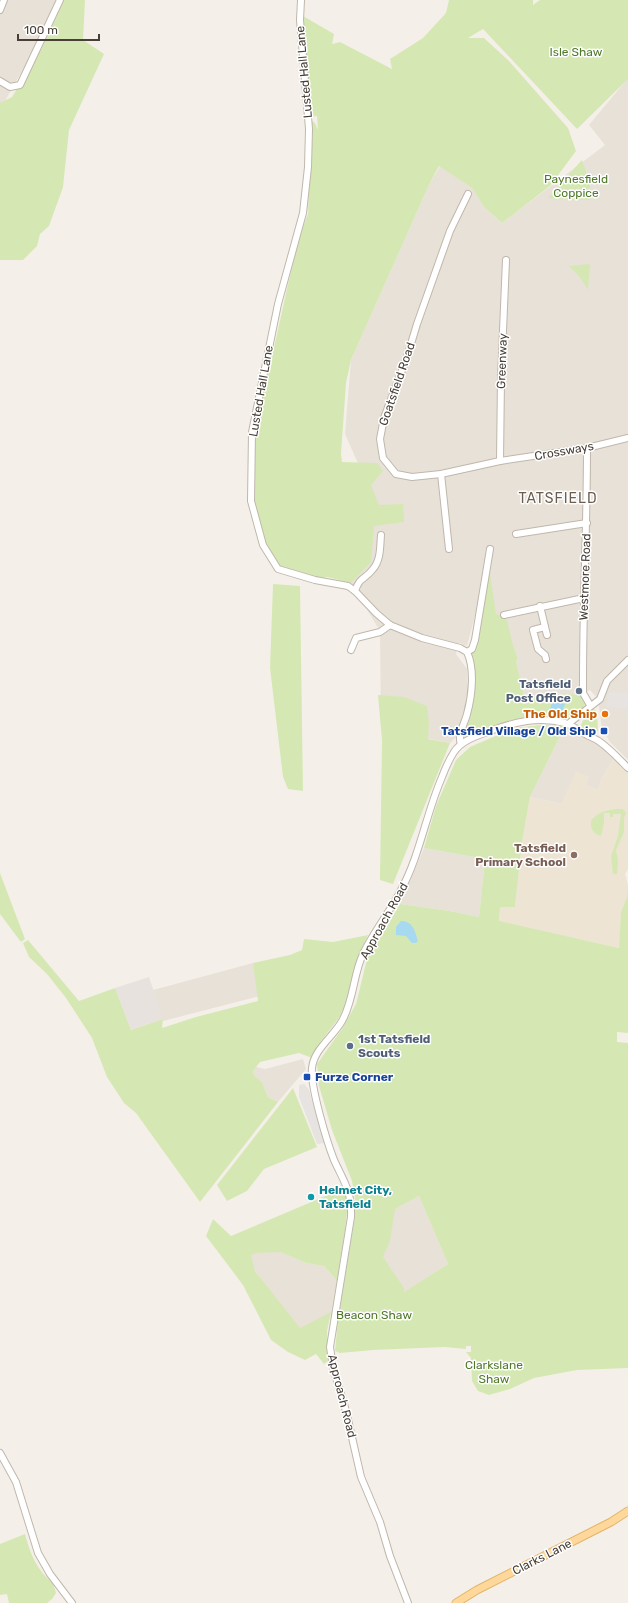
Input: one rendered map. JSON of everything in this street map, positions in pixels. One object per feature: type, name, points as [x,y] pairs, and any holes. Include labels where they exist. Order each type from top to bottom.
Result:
[{"type":"main road","name":"Clarks Lane","points":[[456,1603],[477,1590],[610,1522],[628,1511]]},
{"type":"street","points":[[0,10],[4,0]]},
{"type":"street","points":[[0,81],[10,87],[20,85],[24,80],[60,0]]},
{"type":"street","name":"Lusted Hall Lane","points":[[301,0],[300,20],[309,129],[307,173],[303,213],[278,304],[252,432],[251,501],[262,545],[278,569],[315,580],[348,586],[390,625],[422,638],[460,648],[467,652]]},
{"type":"street","name":"Goatsfield Road","points":[[468,194],[450,231],[407,357],[384,418],[380,439],[383,458],[396,474],[412,477],[441,474],[500,461]]},
{"type":"street","name":"Greenway","points":[[500,461],[501,378],[506,260]]},
{"type":"street","name":"Crossways","points":[[500,461],[587,448],[628,438]]},
{"type":"street","name":"Westmore Road","points":[[587,448],[587,523],[584,598],[583,693],[590,705]]},
{"type":"street","points":[[441,474],[449,549]]},
{"type":"street","points":[[516,534],[587,523]]},
{"type":"street","points":[[355,591],[360,580],[376,566],[380,554],[381,535]]},
{"type":"street","points":[[490,549],[475,640],[472,649],[467,652],[472,668],[468,714],[460,738],[461,744],[477,736],[520,721],[534,720],[568,724],[599,741],[628,768]]},
{"type":"street","points":[[504,615],[540,606],[584,598]]},
{"type":"street","points":[[540,606],[547,635]]},
{"type":"street","points":[[351,650],[356,638],[376,633],[390,625]]},
{"type":"street","points":[[545,627],[533,630],[538,649],[546,659]]},
{"type":"street","points":[[568,724],[600,698],[607,681],[628,660]]},
{"type":"street","name":"Approach Road","points":[[408,1603],[390,1556],[380,1522],[361,1477],[346,1411],[330,1356],[330,1347],[352,1205],[349,1190],[334,1159],[327,1138],[312,1083],[312,1070],[315,1058],[332,1036],[345,1014],[350,1002],[362,955],[401,891],[412,866],[435,793],[448,763],[454,752],[461,744]]},
{"type":"street","points":[[0,1453],[16,1482],[38,1553],[50,1574],[72,1603]]},
{"type":"shaded area","points":[[0,0],[57,0],[36,46],[0,110]]},
{"type":"shaded area","points":[[628,78],[628,760],[610,742],[602,729],[598,699],[590,690],[581,695],[568,694],[525,699],[516,661],[518,659],[512,641],[496,614],[483,572],[477,608],[467,646],[459,643],[456,654],[467,669],[468,695],[459,734],[450,743],[381,729],[380,631],[351,583],[376,504],[345,434],[351,360],[429,185],[440,166],[472,188],[484,207],[502,223],[605,145],[589,125]]},
{"type":"shaded area","points":[[610,692],[628,693],[628,709],[606,706]]},
{"type":"shaded area","points":[[565,726],[599,743],[614,758],[602,778],[598,790],[586,785],[561,804],[530,797]]},
{"type":"shaded area","name":"Tatsfield Primary School","points":[[614,758],[628,771],[628,869],[625,874],[628,885],[627,897],[621,912],[620,948],[499,922],[500,907],[515,907],[522,842],[530,797],[561,804],[576,771],[589,777],[586,785],[598,790],[602,778]]},
{"type":"shaded area","points":[[424,848],[485,859],[479,917],[450,911],[400,904]]},
{"type":"shaded area","points":[[253,963],[260,996],[163,1021],[153,990]]},
{"type":"shaded area","points":[[149,977],[163,1019],[131,1030],[115,988]]},
{"type":"shaded area","name":"Furze Corner","points":[[303,1059],[306,1069],[278,1102],[268,1097],[262,1082],[254,1075],[253,1071],[256,1067],[265,1069]]},
{"type":"shaded area","points":[[304,1084],[309,1090],[325,1143],[317,1144],[299,1097],[299,1085]]},
{"type":"shaded area","points":[[419,1196],[448,1264],[403,1293],[363,1226]]},
{"type":"shaded area","points":[[242,1252],[280,1252],[306,1263],[324,1266],[337,1281],[330,1318],[299,1333]]},
{"type":"green space","points":[[64,0],[85,0],[83,40],[104,54],[69,130],[63,187],[49,226],[40,234],[37,246],[23,260],[0,260],[0,103],[12,97],[42,48]]},
{"type":"green space","name":"Isle Shaw","points":[[449,0],[533,0],[533,5],[540,0],[628,0],[628,79],[577,129],[483,29],[468,38],[484,38],[509,61],[568,128],[576,151],[550,186],[502,223],[484,207],[472,188],[439,166],[429,185],[351,360],[346,383],[341,454],[342,462],[377,463],[383,471],[371,485],[379,505],[403,504],[404,522],[374,526],[371,562],[351,583],[327,577],[321,578],[280,566],[265,541],[254,500],[255,434],[299,238],[308,214],[311,120],[315,123],[318,130],[317,116],[310,117],[303,16],[334,34],[332,44],[340,42],[392,69],[390,59],[423,38],[446,13]]},
{"type":"green space","name":"Paynesfield Coppice","points":[[582,160],[590,184],[590,200],[548,198]]},
{"type":"green space","points":[[590,264],[588,290],[580,277],[569,266]]},
{"type":"green space","points":[[486,573],[490,573],[496,614],[506,617],[518,659],[516,661],[525,699],[568,694],[581,695],[586,703],[574,721],[543,717],[516,719],[498,724],[465,738],[463,736],[471,712],[474,689],[475,672],[470,650]]},
{"type":"green space","points":[[273,584],[300,586],[303,791],[288,789],[283,777],[270,668]]},
{"type":"green space","points":[[378,695],[404,697],[427,706],[429,724],[428,739],[450,743],[393,884],[380,880],[382,740]]},
{"type":"green space","points":[[592,708],[597,711],[598,731],[593,733],[583,729],[581,725],[588,709]]},
{"type":"green space","points":[[540,725],[565,726],[530,797],[522,842],[515,907],[500,907],[499,921],[619,948],[621,912],[627,897],[628,885],[628,1033],[617,1032],[617,1042],[628,1043],[628,1368],[577,1370],[534,1378],[510,1389],[489,1395],[478,1391],[472,1381],[471,1358],[466,1352],[471,1352],[471,1346],[466,1346],[466,1349],[445,1347],[340,1353],[335,1351],[338,1320],[355,1216],[355,1199],[352,1181],[332,1130],[319,1086],[317,1064],[342,1029],[356,1004],[368,955],[381,937],[400,904],[450,911],[479,917],[485,859],[424,848],[436,806],[456,760],[470,747],[514,728]],"holes":[[[419,1196],[448,1264],[404,1292],[404,1288],[383,1257],[390,1241],[395,1209]]]},
{"type":"green space","points":[[622,809],[626,813],[624,818],[624,832],[616,850],[618,860],[617,874],[613,874],[611,856],[618,836],[621,814],[613,814],[613,817],[610,817],[610,813],[604,813],[604,823],[601,836],[593,831],[591,821],[597,815],[605,811]]},
{"type":"green space","points":[[0,873],[25,939],[21,942],[0,914]]},
{"type":"green space","points":[[368,935],[357,959],[348,1001],[338,1019],[321,1041],[312,1058],[299,1053],[260,1062],[253,1071],[254,1075],[262,1082],[268,1097],[278,1102],[200,1202],[136,1113],[124,1103],[107,1077],[92,1038],[66,998],[47,974],[29,957],[23,943],[28,940],[79,1001],[115,988],[131,1030],[163,1019],[162,1028],[196,1017],[258,1001],[253,963],[290,955],[302,950],[304,939],[333,942]]},
{"type":"green space","points":[[293,1088],[317,1147],[264,1169],[247,1191],[227,1201],[217,1185]]},
{"type":"green space","points":[[342,1189],[348,1204],[337,1281],[324,1266],[306,1263],[280,1252],[257,1253],[251,1255],[255,1271],[300,1328],[331,1312],[327,1331],[328,1361],[324,1364],[316,1354],[305,1360],[288,1352],[271,1340],[243,1285],[206,1236],[213,1219],[231,1236]]},
{"type":"green space","points":[[25,1534],[29,1548],[38,1567],[53,1583],[56,1593],[47,1603],[9,1603],[7,1594],[0,1595],[0,1544]]},
{"type":"water","points":[[555,700],[561,700],[563,704],[565,704],[563,710],[556,712],[550,709],[552,702]]},
{"type":"water","points":[[401,921],[405,921],[413,927],[418,941],[416,943],[412,943],[406,936],[396,935],[396,927]]},
{"type":"place","name":"Tatsfield Post Office","points":[[579,691]]},
{"type":"place","name":"The Old Ship","points":[[605,714]]},
{"type":"place","name":"Tatsfield Village / Old Ship","points":[[604,731]]},
{"type":"place","name":"Tatsfield Primary School","points":[[574,855]]},
{"type":"place","name":"1st Tatsfield Scouts","points":[[350,1046]]},
{"type":"place","name":"Furze Corner","points":[[307,1077]]},
{"type":"place","name":"Helmet City, Tatsfield","points":[[311,1197]]},
{"type":"district","name":"TATSFIELD","points":[[558,498]]},
{"type":"park label","name":"Beacon Shaw","points":[[374,1315]]},
{"type":"park label","name":"Clarkslane Shaw","points":[[494,1372]]}]
